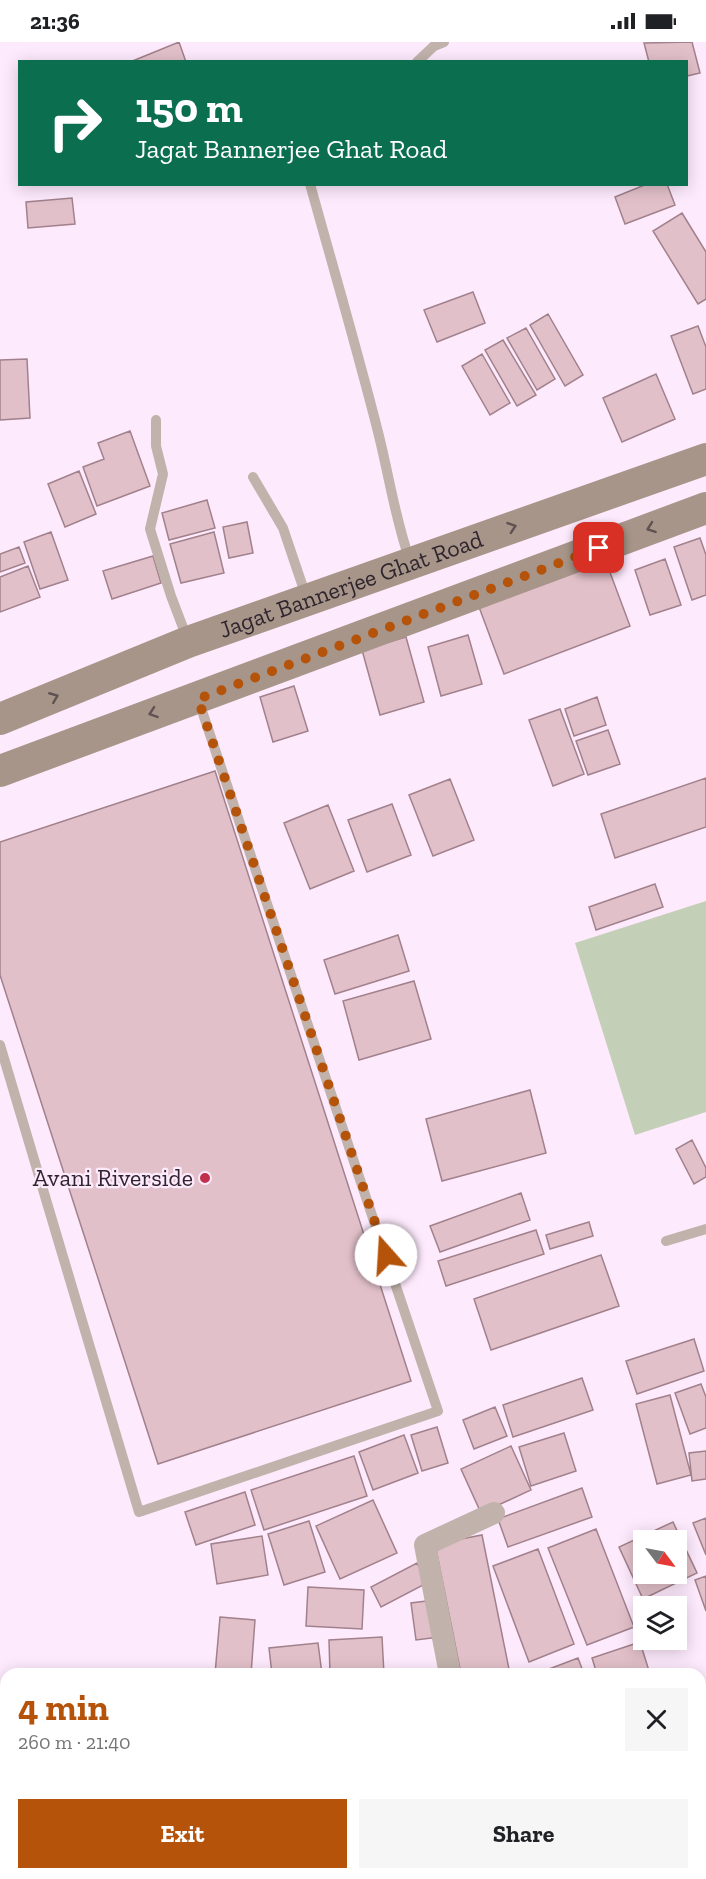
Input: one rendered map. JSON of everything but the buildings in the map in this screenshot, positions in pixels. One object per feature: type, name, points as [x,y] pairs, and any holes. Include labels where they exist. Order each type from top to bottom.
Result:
[{"type":"main road","name":"Jagat Bannerjee Ghat Road","points":[[0,719],[188,642],[706,459]]},
{"type":"main road","name":"Jagat Bannerjee Ghat Road","points":[[0,771],[706,508]]},
{"type":"street","points":[[449,1668],[425,1545],[494,1513]]},
{"type":"lane","points":[[419,60],[434,46],[444,42]]},
{"type":"lane","points":[[311,186],[378,433],[402,538],[411,563]]},
{"type":"lane","points":[[156,420],[156,446],[163,474],[150,529],[188,642]]},
{"type":"lane","points":[[253,477],[283,528],[308,599]]},
{"type":"lane","points":[[0,1045],[139,1512],[438,1411],[198,699]]},
{"type":"lane","points":[[666,1241],[706,1229]]},
{"type":"green space","points":[[706,901],[706,1112],[635,1135],[575,943]]},
{"type":"place","name":"Avani Riverside","points":[[205,1178]]},
{"type":"route","points":[[386,1255],[198,699],[599,548]]}]
